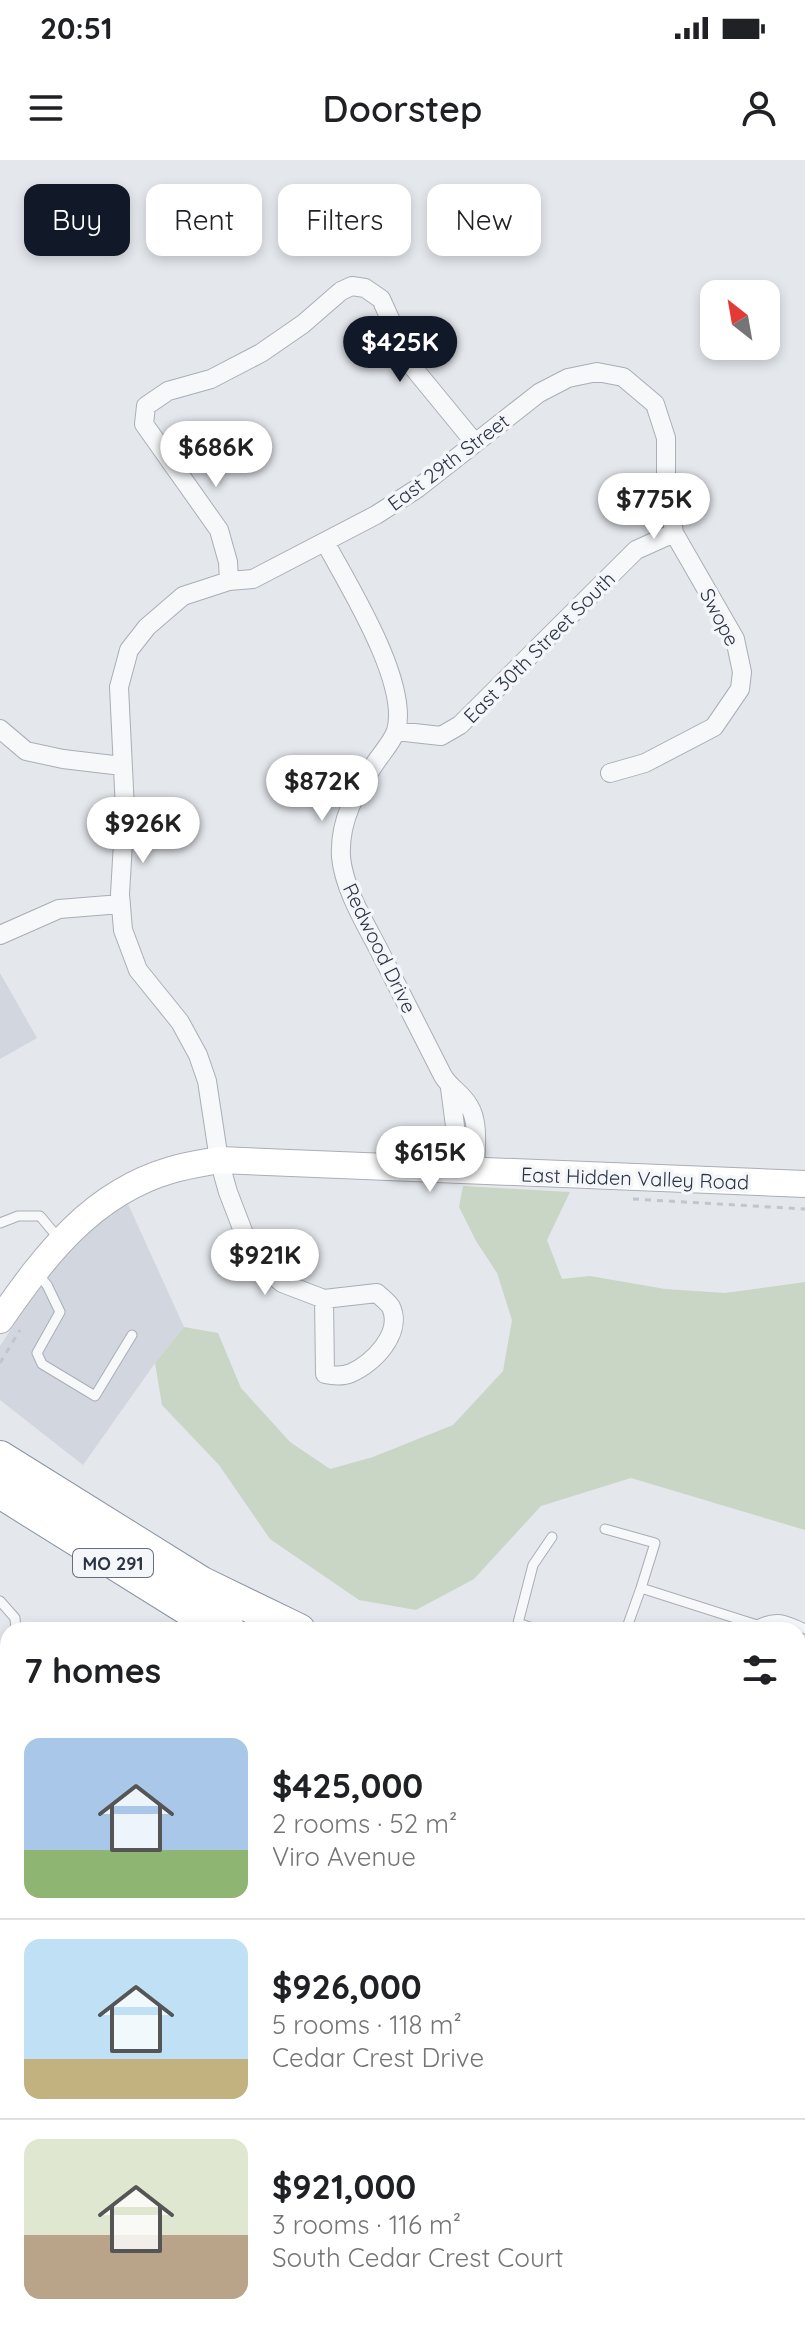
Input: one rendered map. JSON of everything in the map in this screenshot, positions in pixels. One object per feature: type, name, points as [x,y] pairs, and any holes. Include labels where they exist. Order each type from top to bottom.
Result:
[{"type":"highway","name":"MO 291","points":[[8,1460],[202,1583],[282,1622]]},
{"type":"highway","name":"MO 291","points":[[0,1492],[213,1622]]},
{"type":"main road","name":"East Hidden Valley Road","points":[[12,1322],[35,1270],[87,1214],[128,1188],[170,1170],[219,1160],[805,1184]]},
{"type":"street","points":[[229,581],[228,562],[219,530],[144,424],[146,406],[168,391],[211,379],[261,353],[303,324],[341,291],[352,286],[365,288],[381,299],[411,365],[475,443]]},
{"type":"street","name":"East 29th Street","points":[[324,1299],[282,1283],[262,1266],[248,1244],[219,1160],[207,1081],[198,1055],[180,1022],[138,970],[123,930],[124,843],[119,687],[129,650],[147,627],[183,596],[229,581],[253,579],[376,515],[418,488],[539,393],[568,378],[597,372],[623,377]]},
{"type":"street","name":"Swope","points":[[610,773],[645,763],[714,727],[740,689],[742,672],[735,639],[674,533],[666,478],[666,438],[655,404],[623,377]]},
{"type":"street","name":"East 30th Street South","points":[[396,731],[441,736],[460,725],[636,550],[674,533]]},
{"type":"street","points":[[325,542],[368,623],[392,678],[397,700],[396,731]]},
{"type":"street","points":[[0,729],[26,751],[122,766]]},
{"type":"street","name":"Redwood Drive","points":[[396,731],[353,798],[344,821],[341,858],[362,917],[450,1088],[464,1171]]},
{"type":"street","points":[[0,935],[59,909],[121,904]]},
{"type":"street","points":[[377,1293],[390,1305],[394,1319],[392,1335],[369,1362],[350,1374],[325,1374],[324,1299],[377,1293]]},
{"type":"lane","points":[[0,1223],[18,1216],[40,1216],[60,1240]]},
{"type":"lane","points":[[35,1270],[47,1285],[60,1312],[37,1353],[42,1364],[95,1396],[132,1335]]},
{"type":"lane","points":[[605,1529],[655,1543],[629,1622]]},
{"type":"lane","points":[[518,1622],[533,1565],[552,1537]]},
{"type":"lane","points":[[641,1588],[739,1622]]},
{"type":"lane","points":[[0,1601],[15,1622]]},
{"type":"lane","points":[[765,1622],[781,1618],[790,1622]]},
{"type":"path","points":[[634,1199],[805,1209]]},
{"type":"path","points":[[0,1363],[12,1322]]},
{"type":"shaded area","points":[[0,973],[37,1038],[0,1059]]},
{"type":"shaded area","points":[[128,1204],[184,1327],[83,1465],[0,1400],[0,1346],[53,1265],[101,1219]]},
{"type":"green space","points":[[463,1186],[570,1192],[547,1240],[562,1279],[590,1276],[665,1289],[725,1293],[805,1282],[805,1530],[631,1478],[541,1506],[474,1579],[416,1610],[359,1600],[270,1539],[219,1465],[162,1405],[155,1363],[184,1327],[218,1333],[241,1388],[290,1442],[330,1469],[373,1457],[453,1425],[503,1371],[512,1320],[497,1273],[459,1207]]}]
